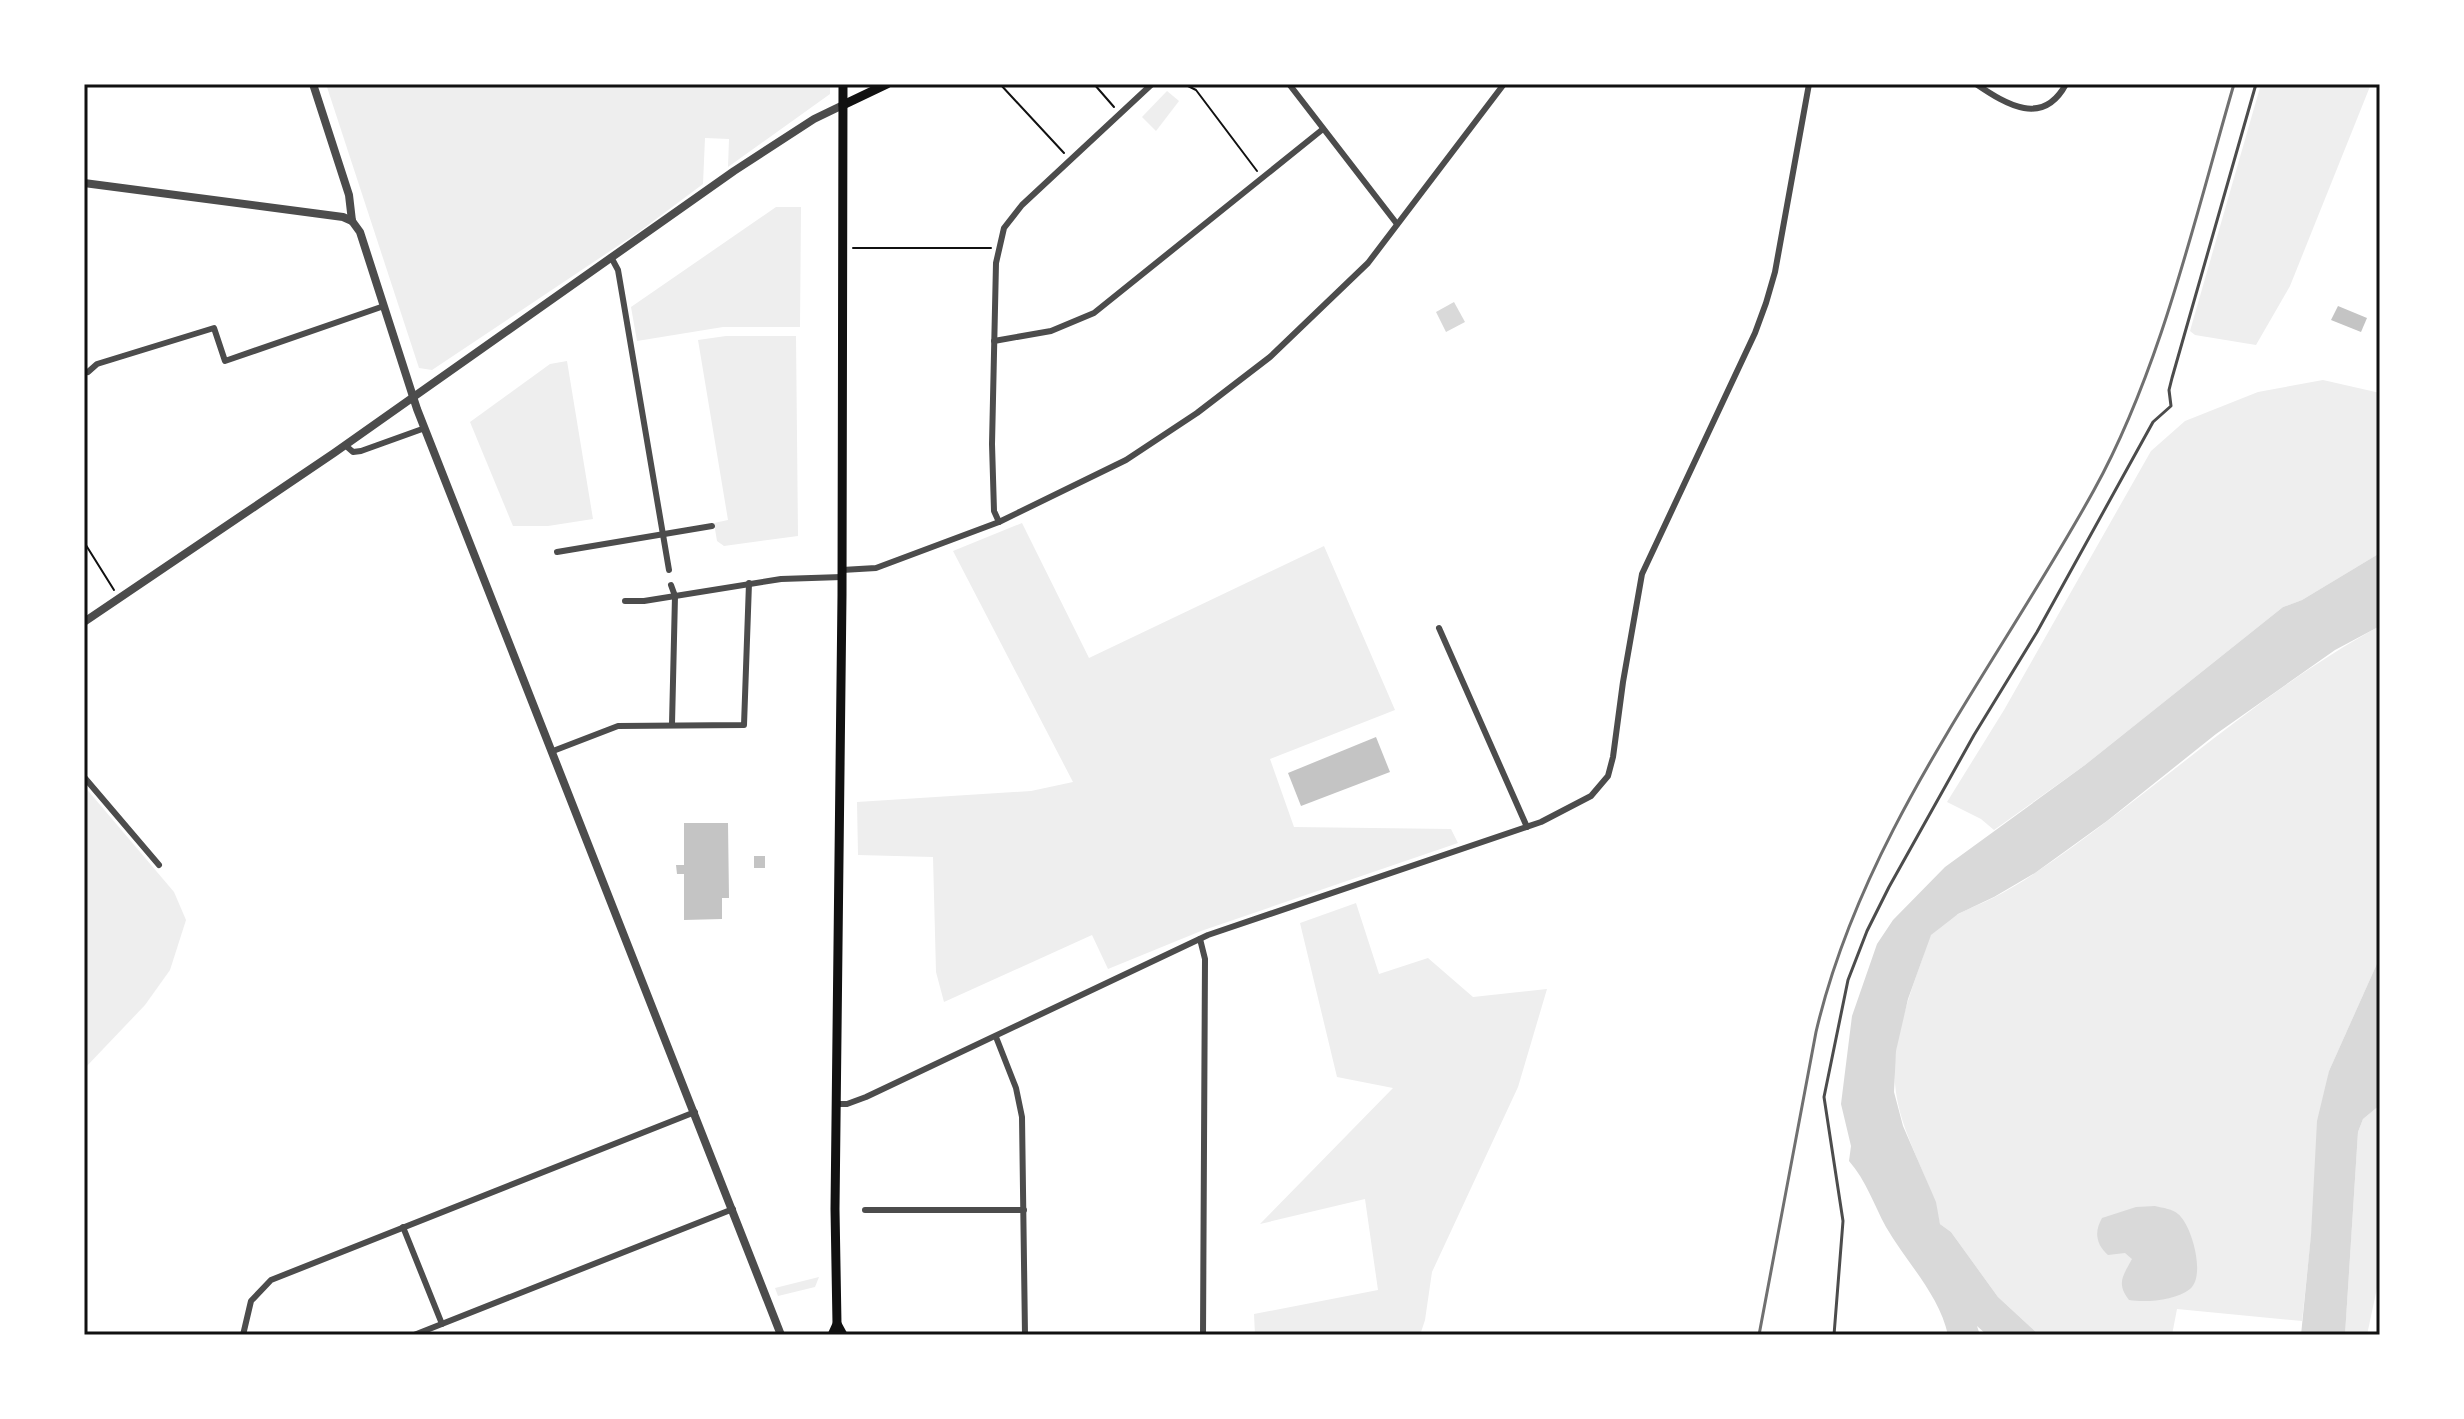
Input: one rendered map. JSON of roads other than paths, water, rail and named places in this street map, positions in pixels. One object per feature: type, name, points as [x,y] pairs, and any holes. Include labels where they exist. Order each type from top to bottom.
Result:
[{"type":"main road","points":[[832,1335],[837,1324],[843,84]]},
{"type":"main road","points":[[843,105],[887,84]]},
{"type":"main road","points":[[837,1324],[843,1335]]},
{"type":"street","points":[[313,84],[351,201],[352,221]]},
{"type":"street","points":[[999,522],[994,511],[992,444],[997,248],[1004,228],[1013,215],[1152,84]]},
{"type":"street","points":[[1289,84],[1397,224]]},
{"type":"street","points":[[625,601],[876,568],[999,522],[1112,467],[1197,413],[1270,357],[1323,308],[1368,263],[1504,84]]},
{"type":"street","points":[[836,1104],[847,1104],[866,1097],[1200,939],[1527,827],[1572,808],[1597,791],[1608,776],[1613,757],[1642,574],[1766,303],[1779,250],[1809,84]]},
{"type":"street","points":[[1976,84],[2010,104],[2032,109],[2043,109],[2050,104],[2066,84]]},
{"type":"street","points":[[84,622],[345,445],[757,155],[814,119],[843,105]]},
{"type":"street","points":[[994,341],[1051,331],[1094,313],[1323,129]]},
{"type":"street","points":[[84,183],[343,217],[352,221],[360,232],[425,428],[781,1335]]},
{"type":"street","points":[[611,257],[618,270],[669,570]]},
{"type":"street","points":[[88,372],[97,364],[214,328],[225,361],[384,306]]},
{"type":"street","points":[[345,445],[353,452],[361,451],[425,428]]},
{"type":"street","points":[[557,552],[712,526]]},
{"type":"street","points":[[553,751],[618,726],[744,725],[749,583]]},
{"type":"street","points":[[671,585],[675,596],[672,724]]},
{"type":"street","points":[[1439,628],[1527,827]]},
{"type":"street","points":[[84,777],[159,865]]},
{"type":"street","points":[[1200,939],[1205,959],[1203,1335]]},
{"type":"street","points":[[996,1037],[1016,1088],[1022,1117],[1025,1335]]},
{"type":"street","points":[[243,1335],[251,1301],[271,1280],[695,1111]]},
{"type":"street","points":[[414,1335],[733,1209]]},
{"type":"street","points":[[865,1210],[1024,1210]]},
{"type":"street","points":[[403,1227],[442,1324]]},
{"type":"lane","points":[[1834,1335],[1843,1221],[1824,1097],[1848,980],[1867,931],[1935,804],[2037,632],[2153,422],[2171,406],[2169,390],[2172,378],[2256,84]]},
{"type":"railway","points":[[1759,1335],[1816,1032],[1837,958],[1865,888],[1899,819],[1936,752],[2056,556],[2118,443],[2139,394],[2174,292],[2234,84]]}]
